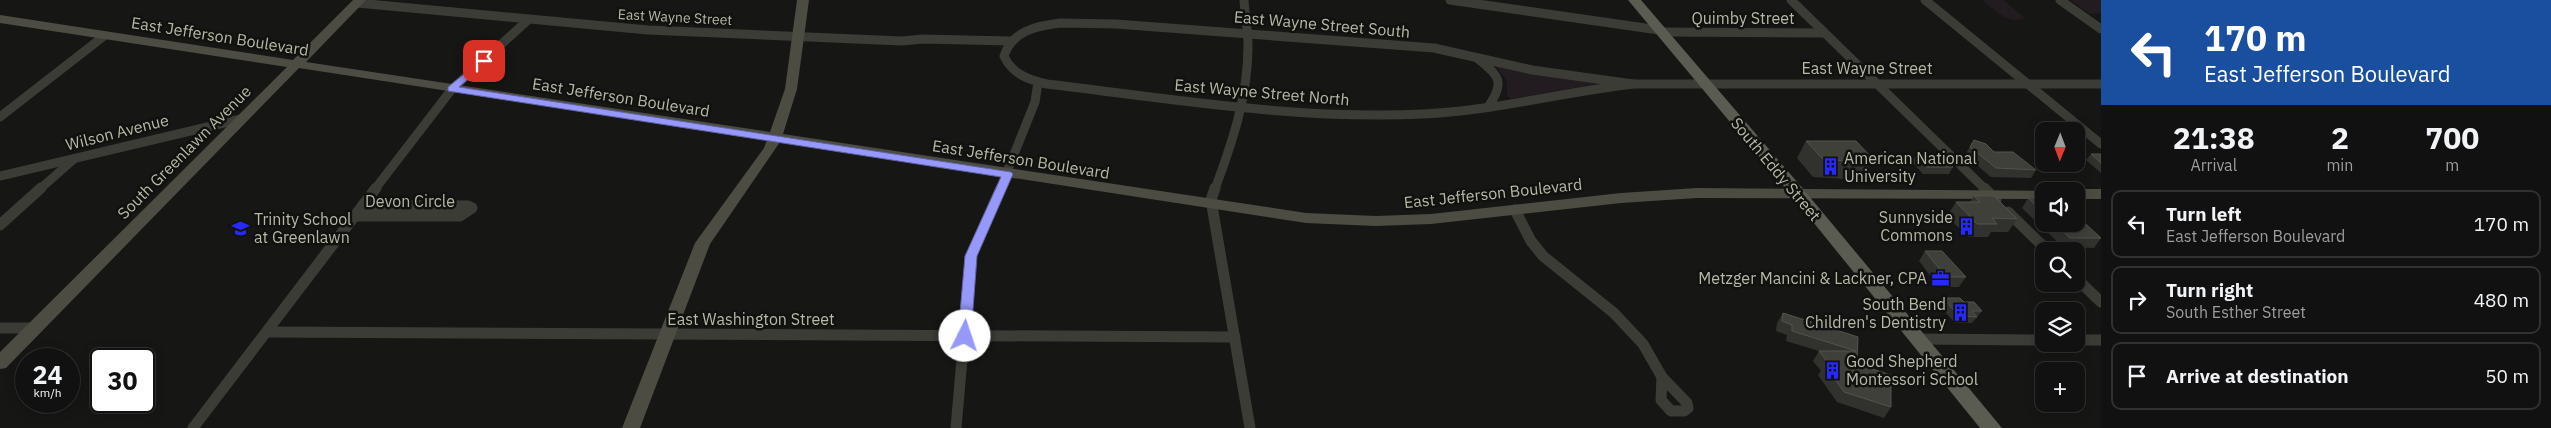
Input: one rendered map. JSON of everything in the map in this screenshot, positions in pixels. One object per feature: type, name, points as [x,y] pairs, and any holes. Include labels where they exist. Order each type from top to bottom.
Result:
[{"type":"main road","name":"South Eddy Street","points":[[1634,0],[1798,193],[1992,428]]},
{"type":"street","points":[[631,428],[703,243],[762,163],[775,138],[791,89],[803,0]]},
{"type":"street","points":[[1244,0],[1247,33],[1247,69],[1242,106],[1231,148],[1211,196],[1250,428]]},
{"type":"street","name":"Quimby Street","points":[[1450,0],[1660,31],[1824,33]]},
{"type":"street","points":[[1791,0],[2039,242]]},
{"type":"street","points":[[1925,0],[2101,144]]},
{"type":"street","points":[[2060,0],[2101,29]]},
{"type":"street","name":"East Wayne Street","points":[[358,2],[528,20],[648,30],[798,38],[902,41],[922,45],[1008,44]]},
{"type":"street","name":"South Greenlawn Avenue","points":[[0,363],[358,2]]},
{"type":"street","points":[[193,428],[452,89],[528,20]]},
{"type":"street","name":"East Jefferson Boulevard","points":[[3,22],[1283,216],[1369,221],[1446,218],[1658,195],[1798,193],[2035,194]]},
{"type":"street","name":"East Wayne Street South","points":[[1008,44],[1036,27],[1063,23],[1247,33],[1434,48],[1532,70],[1633,84]]},
{"type":"street","points":[[0,117],[104,36]]},
{"type":"street","name":"East Wayne Street North","points":[[1008,44],[1004,56],[1009,67],[1022,76],[1038,82],[1305,114],[1359,116],[1426,114],[1488,107],[1583,90],[1633,84]]},
{"type":"street","points":[[1472,55],[1488,66],[1498,78],[1499,94],[1488,107]]},
{"type":"street","points":[[956,428],[971,256],[1008,174],[1030,118],[1038,82]]},
{"type":"street","name":"East Wayne Street","points":[[1633,84],[2101,84]]},
{"type":"street","name":"Wilson Avenue","points":[[0,176],[226,121],[241,120]]},
{"type":"street","points":[[0,225],[76,158]]},
{"type":"street","points":[[2085,194],[2101,194]]},
{"type":"street","name":"Devon Circle","points":[[355,216],[460,216],[466,214],[472,208],[468,206],[363,205]]},
{"type":"street","points":[[1515,210],[1531,241],[1543,256],[1614,313],[1642,344],[1662,377]]},
{"type":"street","points":[[2085,287],[2101,302]]},
{"type":"street","points":[[0,328],[35,328]]},
{"type":"street","name":"East Washington Street","points":[[267,332],[1235,337]]},
{"type":"street","points":[[1918,339],[2035,340]]},
{"type":"street","points":[[2085,340],[2101,340]]},
{"type":"shaded area","points":[[1982,0],[2003,0],[2025,18],[2013,20],[2008,18]]},
{"type":"shaded area","points":[[2070,0],[2101,0],[2101,13],[2090,14]]},
{"type":"shaded area","points":[[1495,66],[1597,84],[1511,99],[1507,96],[1507,81]]},
{"type":"building","points":[[1974,140],[1986,144],[1994,152],[2013,152],[2035,170],[1996,168],[1970,147]]},
{"type":"building","points":[[1806,141],[1856,141],[1873,159],[1853,159],[1856,162],[1823,159]]},
{"type":"building","points":[[2091,154],[2101,154],[2101,163]]},
{"type":"building","points":[[1942,155],[1953,167],[1927,167],[1916,156]]},
{"type":"building","points":[[1974,196],[1994,196],[2017,219],[1992,218],[1997,224],[1977,224],[1956,202],[1980,202]]},
{"type":"building","points":[[2028,198],[2035,198],[2035,205]]},
{"type":"building","points":[[2085,223],[2101,238],[2070,238],[2064,232],[2085,232]]},
{"type":"building","points":[[1925,251],[1942,251],[1966,277],[1946,277]]},
{"type":"building","points":[[1943,298],[1960,298],[1964,302],[1974,302],[1982,311],[1972,311],[1977,317],[1959,316]]},
{"type":"building","points":[[1783,313],[1858,337],[1857,364],[1891,375],[1891,407],[1844,392],[1825,365],[1830,365],[1819,351],[1856,351],[1792,331],[1792,325],[1782,321]]},
{"type":"place","name":"American National University","points":[[1830,167]]},
{"type":"place","name":"Sunnyside Commons","points":[[1967,226]]},
{"type":"place","name":"Trinity School at Greenlawn","points":[[240,228]]},
{"type":"place","name":"Metzger Mancini & Lackner, CPA","points":[[1941,278]]},
{"type":"place","name":"South Bend Children's Dentistry","points":[[1960,313]]},
{"type":"place","name":"Good Shepherd Montessori School","points":[[1832,370]]},
{"type":"route","points":[[484,61],[452,89],[1008,174],[972,250],[965,336]]}]
